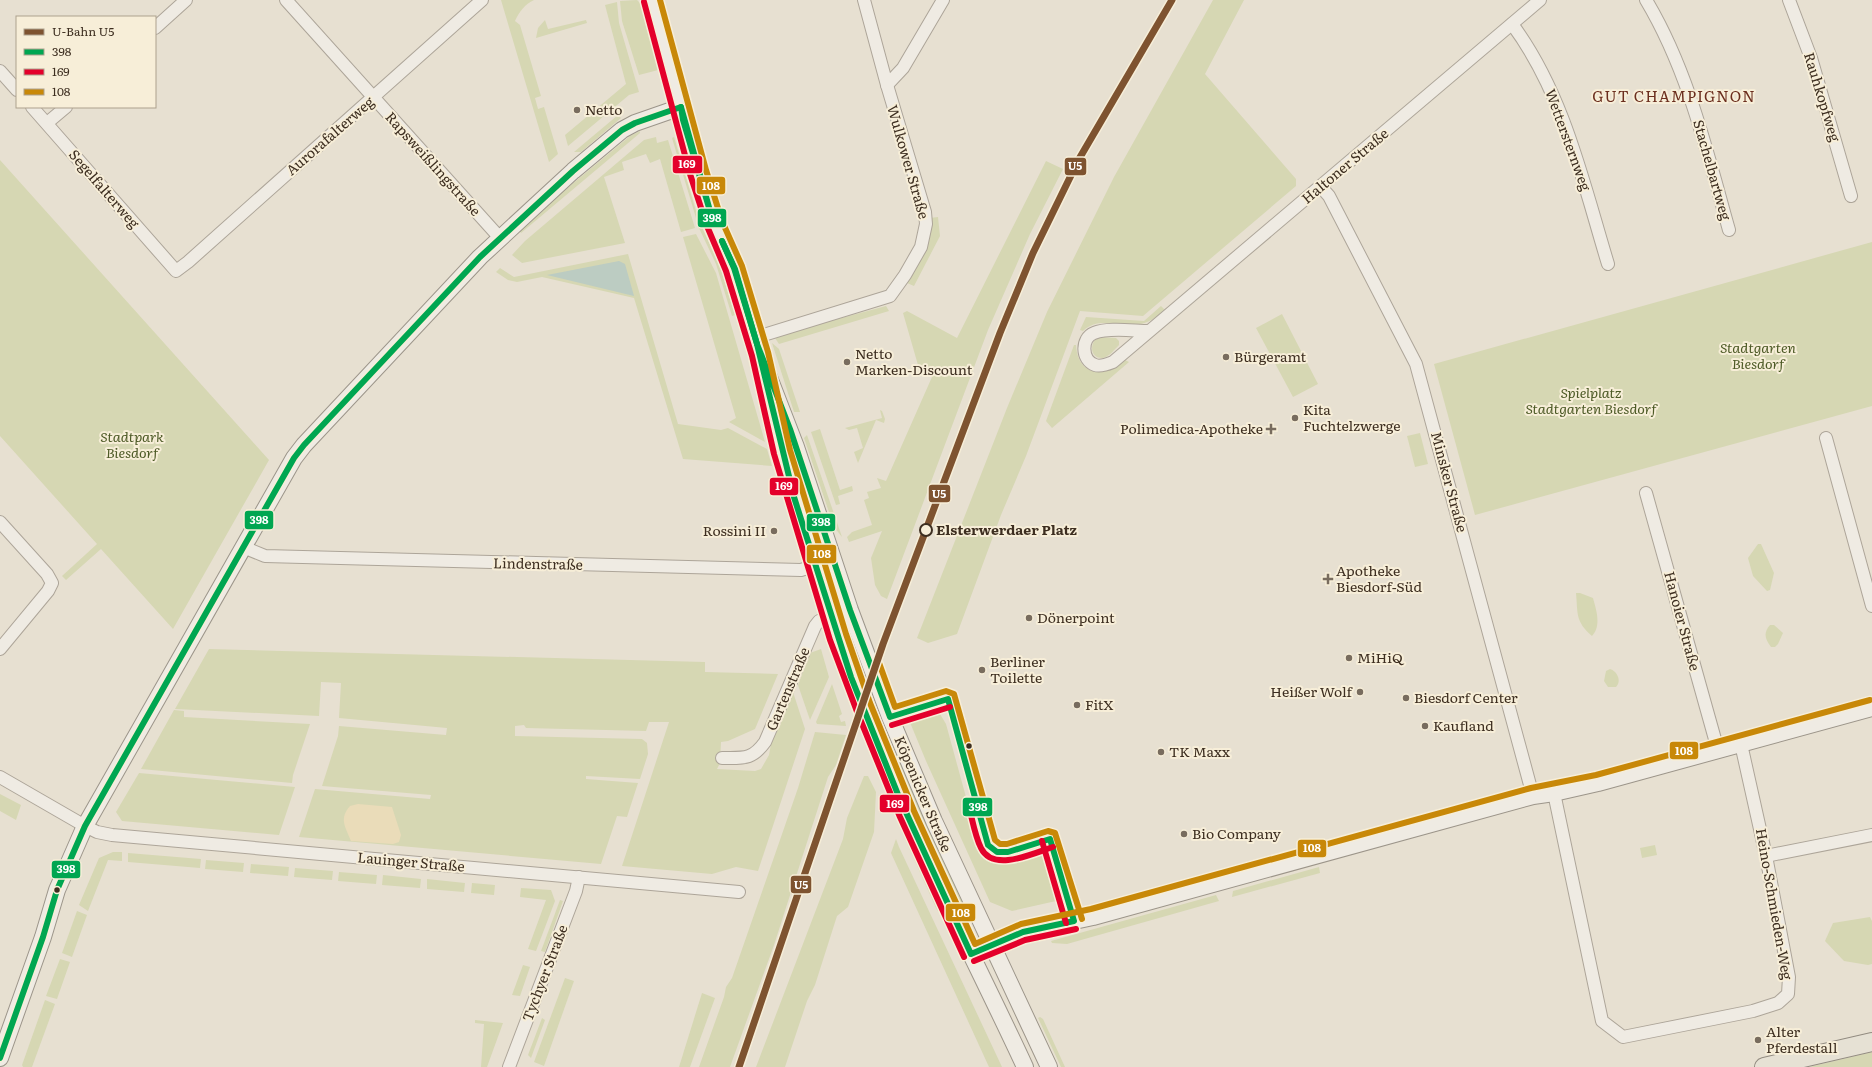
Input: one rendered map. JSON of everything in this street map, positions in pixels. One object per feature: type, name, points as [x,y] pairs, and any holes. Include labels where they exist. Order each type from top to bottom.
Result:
[{"type":"main road","points":[[1764,1067],[1872,1042]]},
{"type":"street","points":[[156,27],[186,0]]},
{"type":"street","name":"Rapsweißlingstraße","points":[[286,0],[500,238]]},
{"type":"street","name":"Aurorafalterweg","points":[[176,271],[194,257],[374,98],[482,0]]},
{"type":"street","name":"Köpenicker Straße","points":[[652,0],[712,218],[734,268],[754,338],[796,447],[850,610],[890,717],[934,821],[1049,1067]]},
{"type":"street","name":"Wulkower Straße","points":[[754,338],[890,296],[917,256],[925,231],[925,212],[887,85],[864,0]]},
{"type":"street","points":[[887,85],[903,68],[943,0]]},
{"type":"street","name":"Haltoner Straße","points":[[1149,330],[1107,330],[1094,333],[1087,338],[1084,344],[1084,352],[1088,360],[1095,365],[1109,364],[1113,362],[1540,0]]},
{"type":"street","name":"Stachelbartweg","points":[[1646,0],[1674,56],[1692,102],[1729,230]]},
{"type":"street","name":"Rauhkopfweg","points":[[1788,0],[1811,58],[1851,196]]},
{"type":"street","name":"Wettersternweg","points":[[1512,24],[1535,59],[1561,112],[1608,264]]},
{"type":"street","points":[[0,71],[16,89]]},
{"type":"street","points":[[0,1058],[43,937],[57,890],[86,826],[282,478],[304,444],[500,238],[573,171],[622,130],[649,117],[681,107]]},
{"type":"street","name":"Segelfalterweg","points":[[33,108],[176,271]]},
{"type":"street","points":[[47,123],[65,108]]},
{"type":"street","name":"Minsker Straße","points":[[1321,187],[1329,196],[1416,364],[1533,796]]},
{"type":"street","name":"Köpenicker Straße","points":[[760,354],[782,452],[831,616],[863,706],[904,807],[971,954],[1025,1067]]},
{"type":"street","points":[[1826,438],[1872,606]]},
{"type":"street","name":"Hanoier Straße","points":[[1646,493],[1718,750]]},
{"type":"street","points":[[0,522],[47,574],[52,583],[48,591],[0,649]]},
{"type":"street","name":"Lindenstraße","points":[[243,547],[265,556],[801,570],[833,560]]},
{"type":"street","name":"Gartenstraße","points":[[722,758],[745,758],[757,753],[766,742],[815,626],[819,621],[850,610]]},
{"type":"street","points":[[971,954],[1023,932],[1093,917],[1533,796],[1598,783],[1872,708]]},
{"type":"street","name":"Heino-Schmieden-Weg","points":[[1554,793],[1602,1021],[1622,1037],[1753,1011],[1778,1003],[1788,994],[1789,977],[1766,856],[1741,744]]},
{"type":"street","name":"Lauinger Straße","points":[[0,777],[96,832],[112,835],[739,892]]},
{"type":"street","points":[[1766,856],[1872,835]]},
{"type":"street","name":"Tychyer Straße","points":[[509,1067],[576,891],[579,877]]},
{"type":"green space","points":[[501,0],[534,0],[518,14],[515,21],[520,25],[541,96],[535,98],[538,109],[544,107],[558,154],[549,162]]},
{"type":"green space","points":[[637,0],[643,6],[662,69],[639,75],[622,21],[620,1]]},
{"type":"green space","points":[[1213,0],[1244,0],[1205,74],[1296,179],[1296,186],[1143,316],[1080,311],[1026,456],[1001,515],[957,634],[928,643],[917,638],[1007,408],[1047,312],[1114,177]]},
{"type":"green space","points":[[617,2],[619,23],[639,92],[629,95],[568,146],[565,135],[626,84],[605,5]]},
{"type":"green space","points":[[545,20],[548,29],[586,20],[587,23],[536,38],[538,28]]},
{"type":"green space","points":[[618,115],[621,118],[581,152],[574,152]]},
{"type":"green space","points":[[640,131],[640,133],[521,233],[518,229],[630,136]]},
{"type":"green space","points":[[656,137],[657,143],[668,140],[695,228],[681,232],[660,159],[650,163],[646,154],[622,162],[624,170],[604,177],[625,243],[522,263],[512,255],[525,241],[644,140]]},
{"type":"green space","points":[[674,137],[699,221],[720,266],[735,315],[732,316],[716,264],[699,228],[672,138]]},
{"type":"green space","name":"Stadtpark Biesdorf","points":[[0,160],[269,460],[173,629],[101,549],[66,580],[62,576],[97,544],[0,436]]},
{"type":"green space","points":[[1046,161],[1063,169],[1030,234],[988,330],[887,599],[881,596],[875,585],[871,558],[882,531],[849,542],[847,537],[852,532],[872,525],[864,500],[869,498],[867,492],[881,488],[877,478],[886,481],[932,377],[920,372],[903,313],[907,311],[957,338]]},
{"type":"green space","points":[[938,217],[940,236],[914,286],[907,283],[921,260],[927,244],[930,235],[930,218]]},
{"type":"green space","points":[[696,234],[716,273],[765,442],[729,422],[736,418],[683,237]]},
{"type":"green space","name":"Stadtgarten Biesdorf","points":[[1872,242],[1872,406],[1475,515],[1434,364]]},
{"type":"green space","points":[[628,254],[678,424],[721,430],[728,428],[767,449],[772,466],[683,459],[634,298],[542,277],[517,282],[508,280],[496,272],[500,268],[514,277]]},
{"type":"green space","points":[[886,306],[889,311],[779,344],[775,338],[823,323]]},
{"type":"green space","points":[[1161,306],[1165,310],[1145,323],[1126,325],[1104,323],[1090,326],[1083,331],[1080,330],[1086,317],[1144,321]]},
{"type":"green space","points":[[1282,314],[1318,384],[1293,397],[1256,328]]},
{"type":"green space","points":[[1098,337],[1116,338],[1119,341],[1119,345],[1112,353],[1103,358],[1099,358],[1095,356],[1092,350],[1093,343]]},
{"type":"green space","points":[[772,343],[779,349],[800,412],[794,412]]},
{"type":"green space","points":[[1074,345],[1076,345],[1078,356],[1087,369],[1101,372],[1117,366],[1125,360],[1129,362],[1052,428],[1046,421]]},
{"type":"green space","points":[[880,410],[882,411],[885,419],[884,423],[876,420],[858,463],[854,452],[863,448],[857,428],[849,430],[845,428],[882,418]]},
{"type":"green space","points":[[820,429],[840,490],[852,486],[853,491],[838,496],[840,504],[836,505],[811,432]]},
{"type":"green space","points":[[1420,433],[1428,464],[1415,467],[1407,436]]},
{"type":"green space","points":[[807,435],[842,537],[834,527],[804,438]]},
{"type":"green space","points":[[1758,544],[1761,544],[1774,573],[1770,590],[1767,591],[1753,576],[1748,558]]},
{"type":"green space","points":[[1576,593],[1593,598],[1598,622],[1592,636],[1583,626],[1578,617]]},
{"type":"green space","points":[[1770,625],[1774,625],[1783,633],[1775,647],[1771,647],[1766,639],[1766,631]]},
{"type":"green space","points":[[209,649],[705,662],[705,672],[778,674],[755,729],[728,741],[721,742],[720,763],[717,769],[755,771],[761,769],[769,755],[771,744],[793,692],[805,729],[758,871],[736,867],[712,874],[622,866],[669,722],[649,722],[646,731],[526,728],[524,725],[515,726],[515,736],[642,739],[647,743],[648,754],[640,779],[586,776],[586,779],[638,783],[627,817],[617,816],[601,864],[299,837],[315,789],[430,799],[431,795],[322,786],[338,736],[339,726],[446,735],[447,728],[339,718],[341,683],[321,682],[319,716],[175,709]]},
{"type":"green space","points":[[821,649],[829,677],[810,720],[798,685],[810,653]]},
{"type":"green space","points":[[1610,669],[1617,674],[1619,679],[1616,687],[1608,687],[1604,681],[1606,671]]},
{"type":"green space","points":[[832,684],[842,714],[839,716],[841,722],[845,721],[846,726],[817,724],[816,722]]},
{"type":"green space","points":[[174,710],[184,711],[184,717],[310,724],[293,775],[292,783],[141,769]]},
{"type":"green space","points":[[932,711],[940,714],[946,724],[981,852],[988,859],[997,861],[1035,852],[1043,853],[1050,861],[1058,891],[1056,901],[1012,911],[990,902],[909,720],[915,715]]},
{"type":"green space","points":[[815,732],[846,735],[836,765],[828,777],[774,945],[730,1067],[699,1067],[724,997],[726,987],[732,978],[798,788]]},
{"type":"green space","points":[[889,734],[972,919],[966,922],[901,778],[885,752],[879,738]]},
{"type":"green space","points":[[139,773],[295,787],[279,835],[122,821],[116,812]]},
{"type":"green space","points":[[864,776],[868,776],[876,792],[874,832],[848,907],[837,916],[815,985],[807,1001],[785,1067],[756,1067],[843,839],[847,818]]},
{"type":"green space","points":[[0,794],[21,805],[16,820],[0,811]]},
{"type":"green space","points":[[904,828],[943,915],[937,910],[902,832]]},
{"type":"green space","points":[[896,839],[1002,1067],[989,1067],[891,853]]},
{"type":"green space","points":[[1655,845],[1657,855],[1642,858],[1640,848]]},
{"type":"green space","points":[[113,852],[122,852],[122,861],[108,860],[88,911],[79,905],[99,858]]},
{"type":"green space","points":[[128,853],[201,859],[200,868],[128,862]]},
{"type":"green space","points":[[206,860],[244,863],[243,872],[205,869]]},
{"type":"green space","points":[[251,864],[289,867],[288,876],[250,873]]},
{"type":"green space","points":[[1319,867],[1320,873],[1232,897],[1233,891]]},
{"type":"green space","points":[[295,868],[333,871],[332,880],[294,877]]},
{"type":"green space","points":[[339,872],[377,875],[376,884],[338,881]]},
{"type":"green space","points":[[383,875],[421,879],[420,888],[382,885]]},
{"type":"green space","points":[[427,879],[465,883],[464,892],[427,889]]},
{"type":"green space","points":[[472,883],[495,885],[494,895],[471,893]]},
{"type":"green space","points":[[521,888],[551,890],[555,901],[536,951],[528,949],[546,900],[520,897]]},
{"type":"green space","points":[[1216,895],[1219,901],[1067,944],[1052,943],[1051,941]]},
{"type":"green space","points":[[560,900],[563,901],[545,952],[541,951]]},
{"type":"green space","points":[[77,911],[87,915],[72,957],[62,953]]},
{"type":"green space","points":[[1870,917],[1872,921],[1872,964],[1868,965],[1844,961],[1825,941],[1833,923]]},
{"type":"green space","points":[[60,959],[70,962],[57,999],[46,996]]},
{"type":"green space","points":[[523,965],[530,967],[520,996],[512,995]]},
{"type":"green space","points":[[565,978],[574,981],[544,1066],[534,1062]]},
{"type":"green space","points":[[702,993],[715,998],[690,1067],[679,1067]]},
{"type":"green space","points":[[45,1000],[55,1004],[32,1067],[23,1067],[22,1065]]},
{"type":"green space","points":[[1040,1017],[1043,1019],[1065,1067],[1061,1067],[1038,1018]]},
{"type":"green space","points":[[542,1018],[545,1020],[531,1058],[528,1055]]},
{"type":"green space","points":[[475,1020],[503,1023],[487,1067],[481,1067],[484,1024],[475,1023]]},
{"type":"green space","points":[[1872,1052],[1872,1067],[1809,1067]]},
{"type":"sand","points":[[358,804],[392,807],[401,835],[399,842],[393,844],[351,841],[345,827],[344,819],[350,806]]},
{"type":"shaded area","points":[[619,261],[625,264],[634,296],[547,275]]},
{"type":"metro line","name":"U5","points":[[739,1067],[883,644],[1000,333],[1033,253],[1079,159],[1172,0]]},
{"type":"transit line","name":"108","points":[[660,0],[706,170],[722,221],[742,266],[768,352],[790,450],[846,634],[870,703],[914,811],[975,944],[1021,924],[1091,909],[1531,788],[1596,775],[1870,700]]},
{"type":"transit line","name":"169","points":[[644,2],[690,174],[707,226],[726,271],[752,356],[774,454],[830,640],[900,817],[964,957]]},
{"type":"transit line","name":"398","points":[[681,107],[712,218],[683,120],[681,107]]},
{"type":"transit line","name":"398","points":[[0,1058],[43,937],[57,890],[85,826],[294,458],[304,445],[480,257],[573,171],[622,130],[635,123],[681,107]]},
{"type":"transit line","name":"398","points":[[722,241],[735,269],[757,344]]},
{"type":"transit line","name":"398","points":[[722,241],[734,268],[757,344]]},
{"type":"transit line","name":"398","points":[[757,344],[790,429],[850,610],[890,717],[948,699],[988,845],[997,852],[1008,852],[1050,839],[1074,921],[1023,932],[971,954],[899,797],[851,677],[794,497],[757,344]]},
{"type":"transit line","name":"108","points":[[878,660],[895,707],[946,691],[954,694],[995,840],[1000,844],[1007,844],[1048,831],[1055,833],[1082,919]]},
{"type":"transit line","name":"169","points":[[892,725],[950,707]]},
{"type":"transit line","name":"169","points":[[967,800],[979,843],[987,855],[995,859],[1014,859],[1025,857],[1053,847]]},
{"type":"transit line","name":"169","points":[[1042,841],[1066,923]]},
{"type":"transit line","name":"169","points":[[974,961],[1025,940],[1076,929]]},
{"type":"place","name":"Netto","points":[[577,110]]},
{"type":"place","name":"Bürgeramt","points":[[1226,357]]},
{"type":"place","name":"Netto Marken-Discount","points":[[847,362]]},
{"type":"place","name":"Kita Fuchtelzwerge","points":[[1295,418]]},
{"type":"place","name":"Polimedica-Apotheke","points":[[1271,429]]},
{"type":"place","name":"Elsterwerdaer Platz","points":[[926,530]]},
{"type":"place","name":"Rossini II","points":[[774,531]]},
{"type":"place","name":"Apotheke Biesdorf-Süd","points":[[1328,579]]},
{"type":"place","name":"Dönerpoint","points":[[1029,618]]},
{"type":"place","name":"MiHiQ","points":[[1349,658]]},
{"type":"place","name":"Berliner Toilette","points":[[982,670]]},
{"type":"place","name":"Heißer Wolf","points":[[1360,692]]},
{"type":"place","name":"Biesdorf Center","points":[[1406,698]]},
{"type":"place","name":"FitX","points":[[1077,705]]},
{"type":"place","name":"Kaufland","points":[[1425,726]]},
{"type":"place","name":"TK Maxx","points":[[1161,752]]},
{"type":"place","name":"Bio Company","points":[[1184,834]]},
{"type":"place","name":"Alter Pferdestall","points":[[1758,1040]]},
{"type":"district","name":"GUT CHAMPIGNON","points":[[1674,97]]},
{"type":"park label","name":"Spielplatz Stadtgarten Biesdorf","points":[[1591,402]]}]
